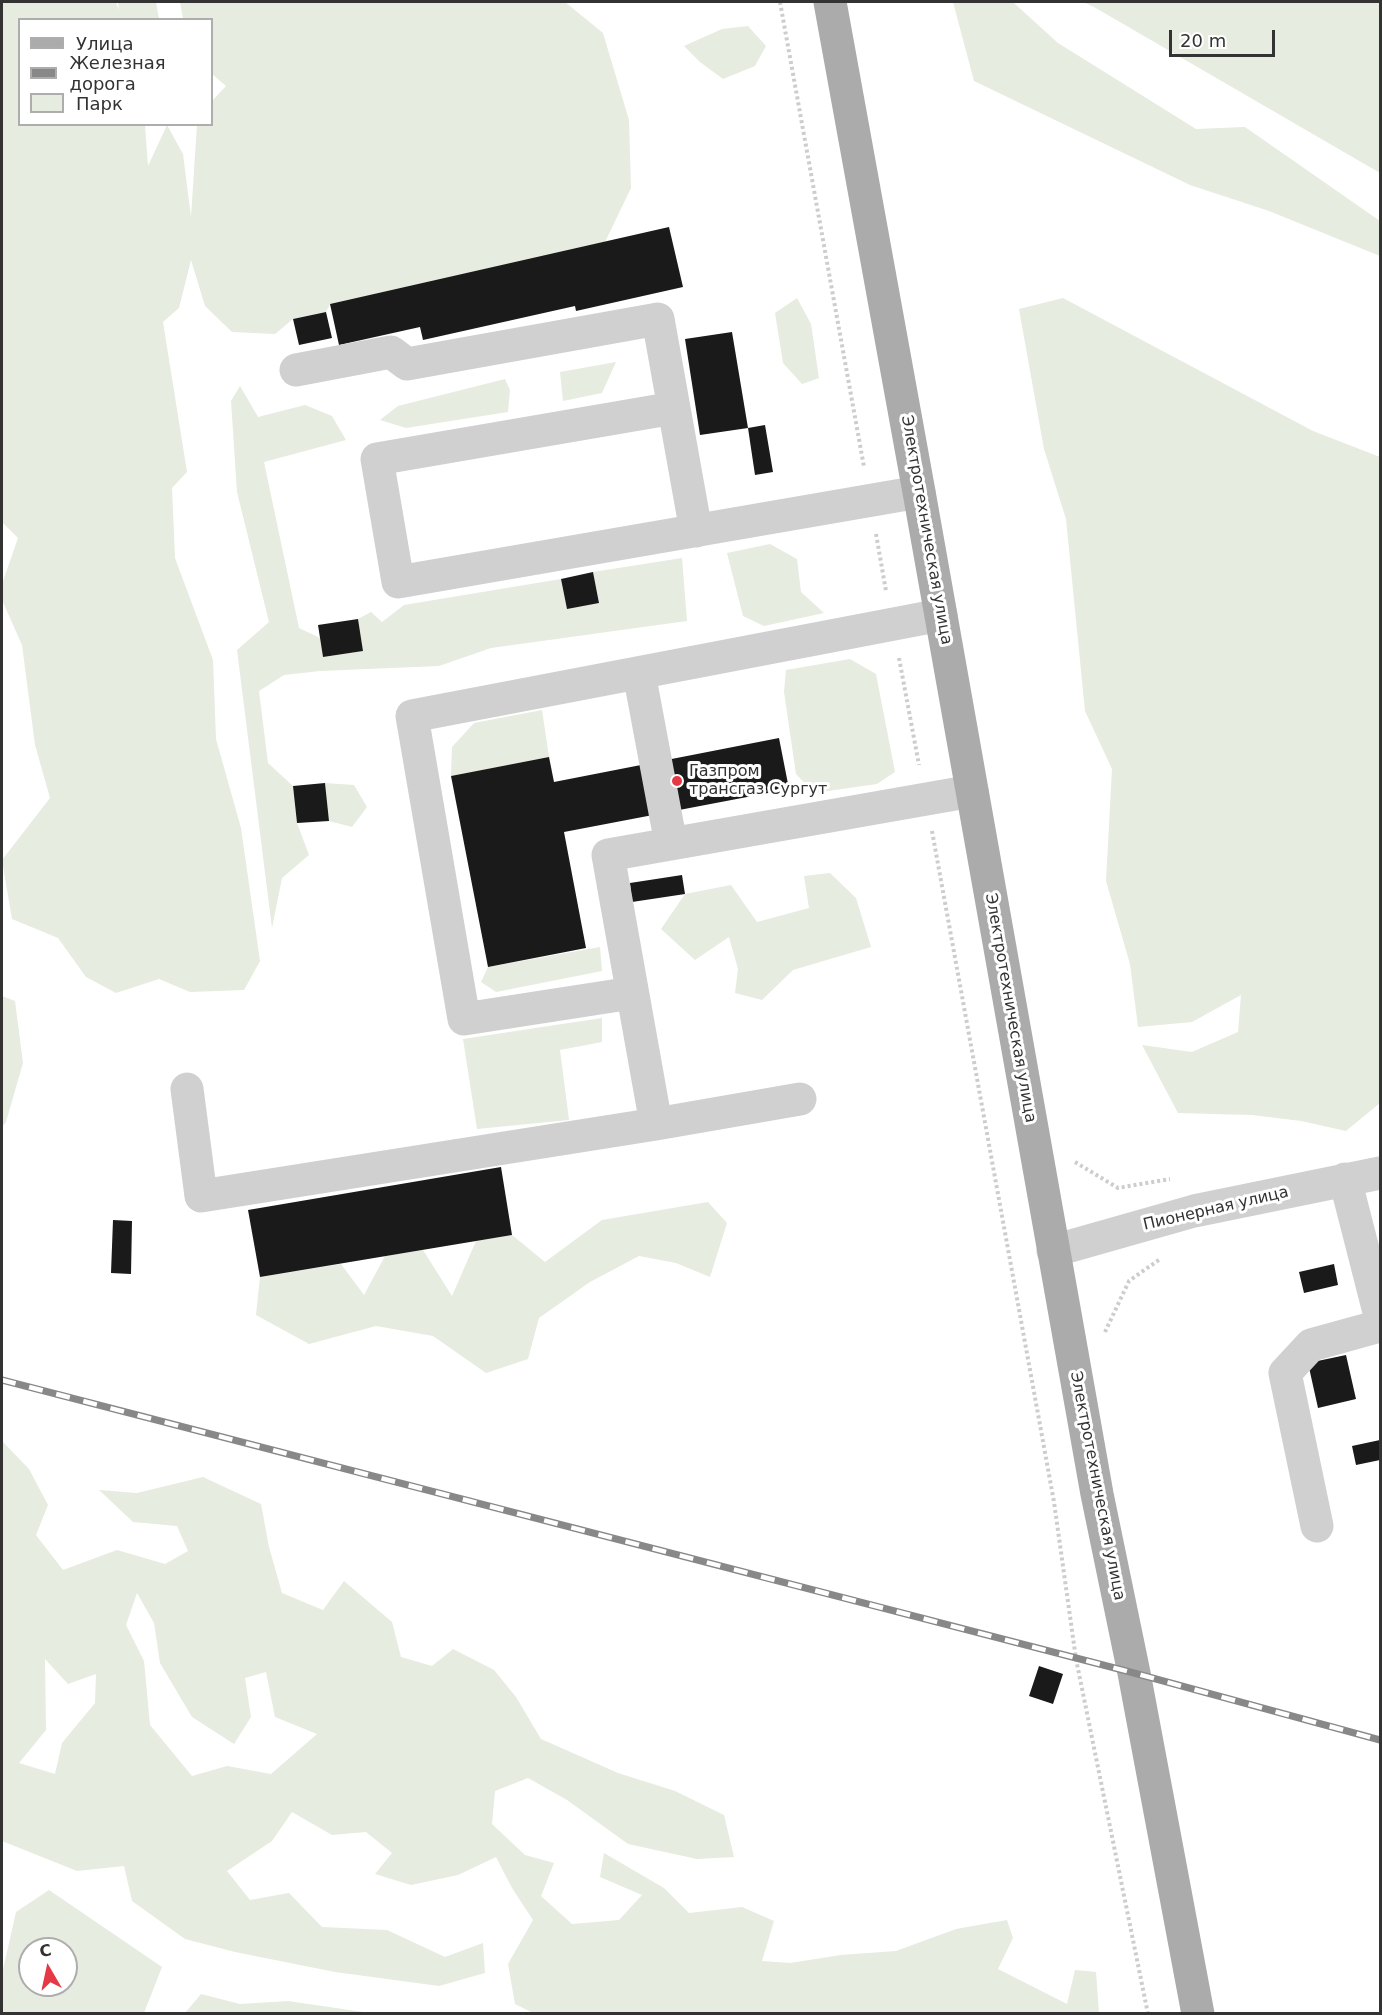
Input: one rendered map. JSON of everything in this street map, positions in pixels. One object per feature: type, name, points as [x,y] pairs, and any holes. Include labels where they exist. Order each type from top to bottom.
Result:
[{"type":"main road","name":"Электротехническая улица","points":[[830,2],[1097,1494],[1134,1674],[1198,2013]]},
{"type":"street","points":[[296,370],[391,352],[407,364],[658,320],[696,531]]},
{"type":"street","points":[[674,408],[377,459],[398,582],[919,492]]},
{"type":"street","points":[[632,993],[464,1019],[412,716],[941,615]]},
{"type":"street","points":[[639,673],[671,844]]},
{"type":"street","points":[[656,1124],[608,855],[972,791]]},
{"type":"street","points":[[187,1089],[201,1196],[800,1099]]},
{"type":"street","name":"Пионерная улица","points":[[1053,1251],[1194,1211],[1380,1173]]},
{"type":"street","points":[[1345,1179],[1380,1316]]},
{"type":"street","points":[[1317,1526],[1286,1373],[1311,1345],[1380,1326]]},
{"type":"path","points":[[780,2],[1054,1502],[1076,1659],[1148,2013]]},
{"type":"path","points":[[1072,1156],[1077,1164],[1118,1188],[1175,1178]]},
{"type":"path","points":[[1107,1342],[1105,1331],[1129,1281],[1162,1257]]},
{"type":"path","points":[[1054,1502],[1097,1494]]},
{"type":"green space","points":[[2,2],[116,2],[119,10],[118,2],[156,2],[159,18],[18,18],[18,126],[145,126],[148,166],[168,126],[183,154],[191,217],[197,126],[213,126],[213,100],[226,86],[213,75],[213,18],[183,18],[180,2],[565,2],[603,33],[629,120],[631,188],[605,242],[330,304],[326,312],[293,319],[275,334],[232,332],[205,306],[191,260],[179,308],[163,322],[187,472],[172,488],[175,558],[213,660],[216,739],[241,828],[260,961],[244,990],[190,992],[159,979],[116,993],[86,977],[58,938],[12,919],[2,860],[50,798],[35,745],[22,645],[2,600],[2,584],[18,538],[2,522]]},
{"type":"green space","points":[[953,2],[1014,3],[1058,43],[1196,129],[1245,127],[1380,221],[1380,256],[1269,211],[1190,185],[974,81]]},
{"type":"green space","points":[[1083,2],[1380,2],[1380,173],[1094,7]]},
{"type":"green space","points":[[748,26],[766,46],[755,66],[723,79],[700,62],[684,46],[722,29]]},
{"type":"green space","points":[[797,298],[811,324],[819,378],[802,384],[783,363],[775,313]]},
{"type":"green space","points":[[1063,298],[1313,431],[1380,457],[1380,1103],[1346,1131],[1301,1121],[1252,1115],[1178,1113],[1142,1045],[1192,1052],[1238,1032],[1241,995],[1192,1022],[1138,1027],[1130,964],[1106,881],[1112,769],[1085,711],[1066,519],[1044,449],[1019,309]]},
{"type":"green space","points":[[616,362],[602,393],[563,401],[560,372]]},
{"type":"green space","points":[[505,379],[510,390],[508,412],[406,428],[380,420],[398,406]]},
{"type":"green space","points":[[240,386],[258,417],[305,405],[332,416],[346,440],[264,462],[299,628],[320,638],[323,657],[363,651],[358,619],[371,612],[382,622],[404,605],[561,579],[567,608],[599,603],[593,572],[682,558],[687,621],[491,648],[439,666],[320,671],[284,675],[259,691],[268,763],[293,786],[297,823],[309,855],[282,878],[272,928],[237,650],[269,622],[237,492],[231,401]]},
{"type":"green space","points":[[770,544],[797,559],[801,592],[824,613],[764,626],[743,616],[727,553]]},
{"type":"green space","points":[[850,659],[876,674],[895,772],[877,784],[814,793],[796,774],[784,692],[786,670]]},
{"type":"green space","points":[[542,710],[549,757],[451,776],[452,747],[474,723]]},
{"type":"green space","points":[[325,783],[354,785],[367,807],[352,827],[329,821]]},
{"type":"green space","points":[[830,873],[856,898],[871,947],[793,970],[762,1000],[735,993],[738,969],[729,937],[695,960],[661,929],[685,894],[731,885],[757,922],[809,908],[804,876]]},
{"type":"green space","points":[[600,947],[602,971],[496,992],[481,982],[488,967]]},
{"type":"green space","points":[[2,996],[15,1001],[23,1063],[6,1122],[2,1127]]},
{"type":"green space","points":[[602,1018],[602,1042],[560,1050],[569,1120],[477,1129],[463,1039]]},
{"type":"green space","points":[[708,1202],[727,1223],[710,1277],[676,1263],[639,1256],[590,1282],[539,1318],[528,1359],[486,1373],[433,1336],[376,1326],[309,1344],[256,1315],[260,1277],[341,1264],[364,1295],[385,1256],[423,1250],[452,1296],[476,1241],[512,1235],[545,1262],[602,1220]]},
{"type":"green space","points":[[2,1441],[29,1469],[48,1505],[36,1535],[63,1570],[117,1550],[165,1564],[188,1551],[177,1526],[133,1522],[99,1490],[137,1493],[203,1477],[261,1504],[269,1547],[282,1593],[323,1610],[344,1581],[392,1622],[401,1657],[432,1666],[453,1649],[494,1670],[516,1697],[541,1739],[618,1773],[675,1791],[724,1815],[734,1857],[697,1859],[628,1844],[567,1800],[528,1778],[495,1791],[492,1824],[525,1855],[554,1863],[541,1896],[572,1924],[619,1920],[642,1895],[600,1877],[604,1853],[664,1888],[689,1913],[742,1907],[774,1921],[762,1961],[790,1963],[841,1955],[896,1951],[956,1929],[1007,1920],[1013,1938],[998,1969],[1067,2004],[1075,1970],[1096,1972],[1099,2013],[533,2013],[515,2004],[508,1964],[533,1920],[512,1888],[496,1857],[458,1875],[411,1885],[375,1874],[392,1853],[366,1832],[332,1835],[292,1812],[272,1841],[227,1871],[250,1900],[289,1893],[322,1927],[387,1930],[445,1957],[483,1943],[485,1973],[439,1986],[335,1972],[235,1952],[185,1939],[132,1901],[124,1866],[77,1871],[2,1841]],"holes":[[[137,1593],[154,1623],[160,1663],[192,1717],[234,1744],[251,1717],[245,1678],[266,1672],[275,1717],[317,1734],[271,1774],[227,1766],[192,1776],[150,1725],[144,1661],[126,1625]],[[45,1659],[68,1684],[96,1674],[95,1703],[62,1743],[55,1774],[19,1763],[46,1730]]]},
{"type":"green space","points":[[49,1890],[162,1967],[144,2013],[2,2013],[2,1974],[16,1912]]},
{"type":"green space","points":[[201,1994],[240,2004],[288,2001],[370,2013],[185,2013]]},
{"type":"building","points":[[669,227],[683,287],[576,311],[575,306],[423,340],[420,327],[339,345],[330,304]]},
{"type":"building","points":[[326,312],[332,338],[299,345],[293,319]]},
{"type":"building","points":[[732,332],[748,428],[700,435],[685,339]]},
{"type":"building","points":[[765,425],[773,472],[755,475],[748,428]]},
{"type":"building","points":[[593,572],[599,603],[567,609],[561,579]]},
{"type":"building","points":[[358,619],[363,651],[323,657],[318,625]]},
{"type":"building","points":[[779,738],[789,789],[564,832],[586,948],[488,967],[451,776],[549,757],[554,782]]},
{"type":"building","points":[[325,783],[329,821],[297,823],[293,786]]},
{"type":"building","points":[[682,875],[685,894],[632,902],[630,883]]},
{"type":"building","points":[[501,1167],[512,1235],[260,1277],[248,1210]]},
{"type":"building","points":[[113,1220],[132,1221],[131,1274],[111,1273]]},
{"type":"building","points":[[1334,1264],[1338,1285],[1304,1293],[1299,1272]]},
{"type":"building","points":[[1346,1355],[1356,1399],[1318,1408],[1308,1363]]},
{"type":"building","points":[[1380,1440],[1380,1460],[1356,1465],[1352,1446]]},
{"type":"building","points":[[1039,1666],[1063,1674],[1053,1704],[1029,1696]]},
{"type":"railway","points":[[2,1380],[1134,1673],[1380,1740]]},
{"type":"place","name":"Газпром трансгаз Сургут","points":[[677,781]]}]
